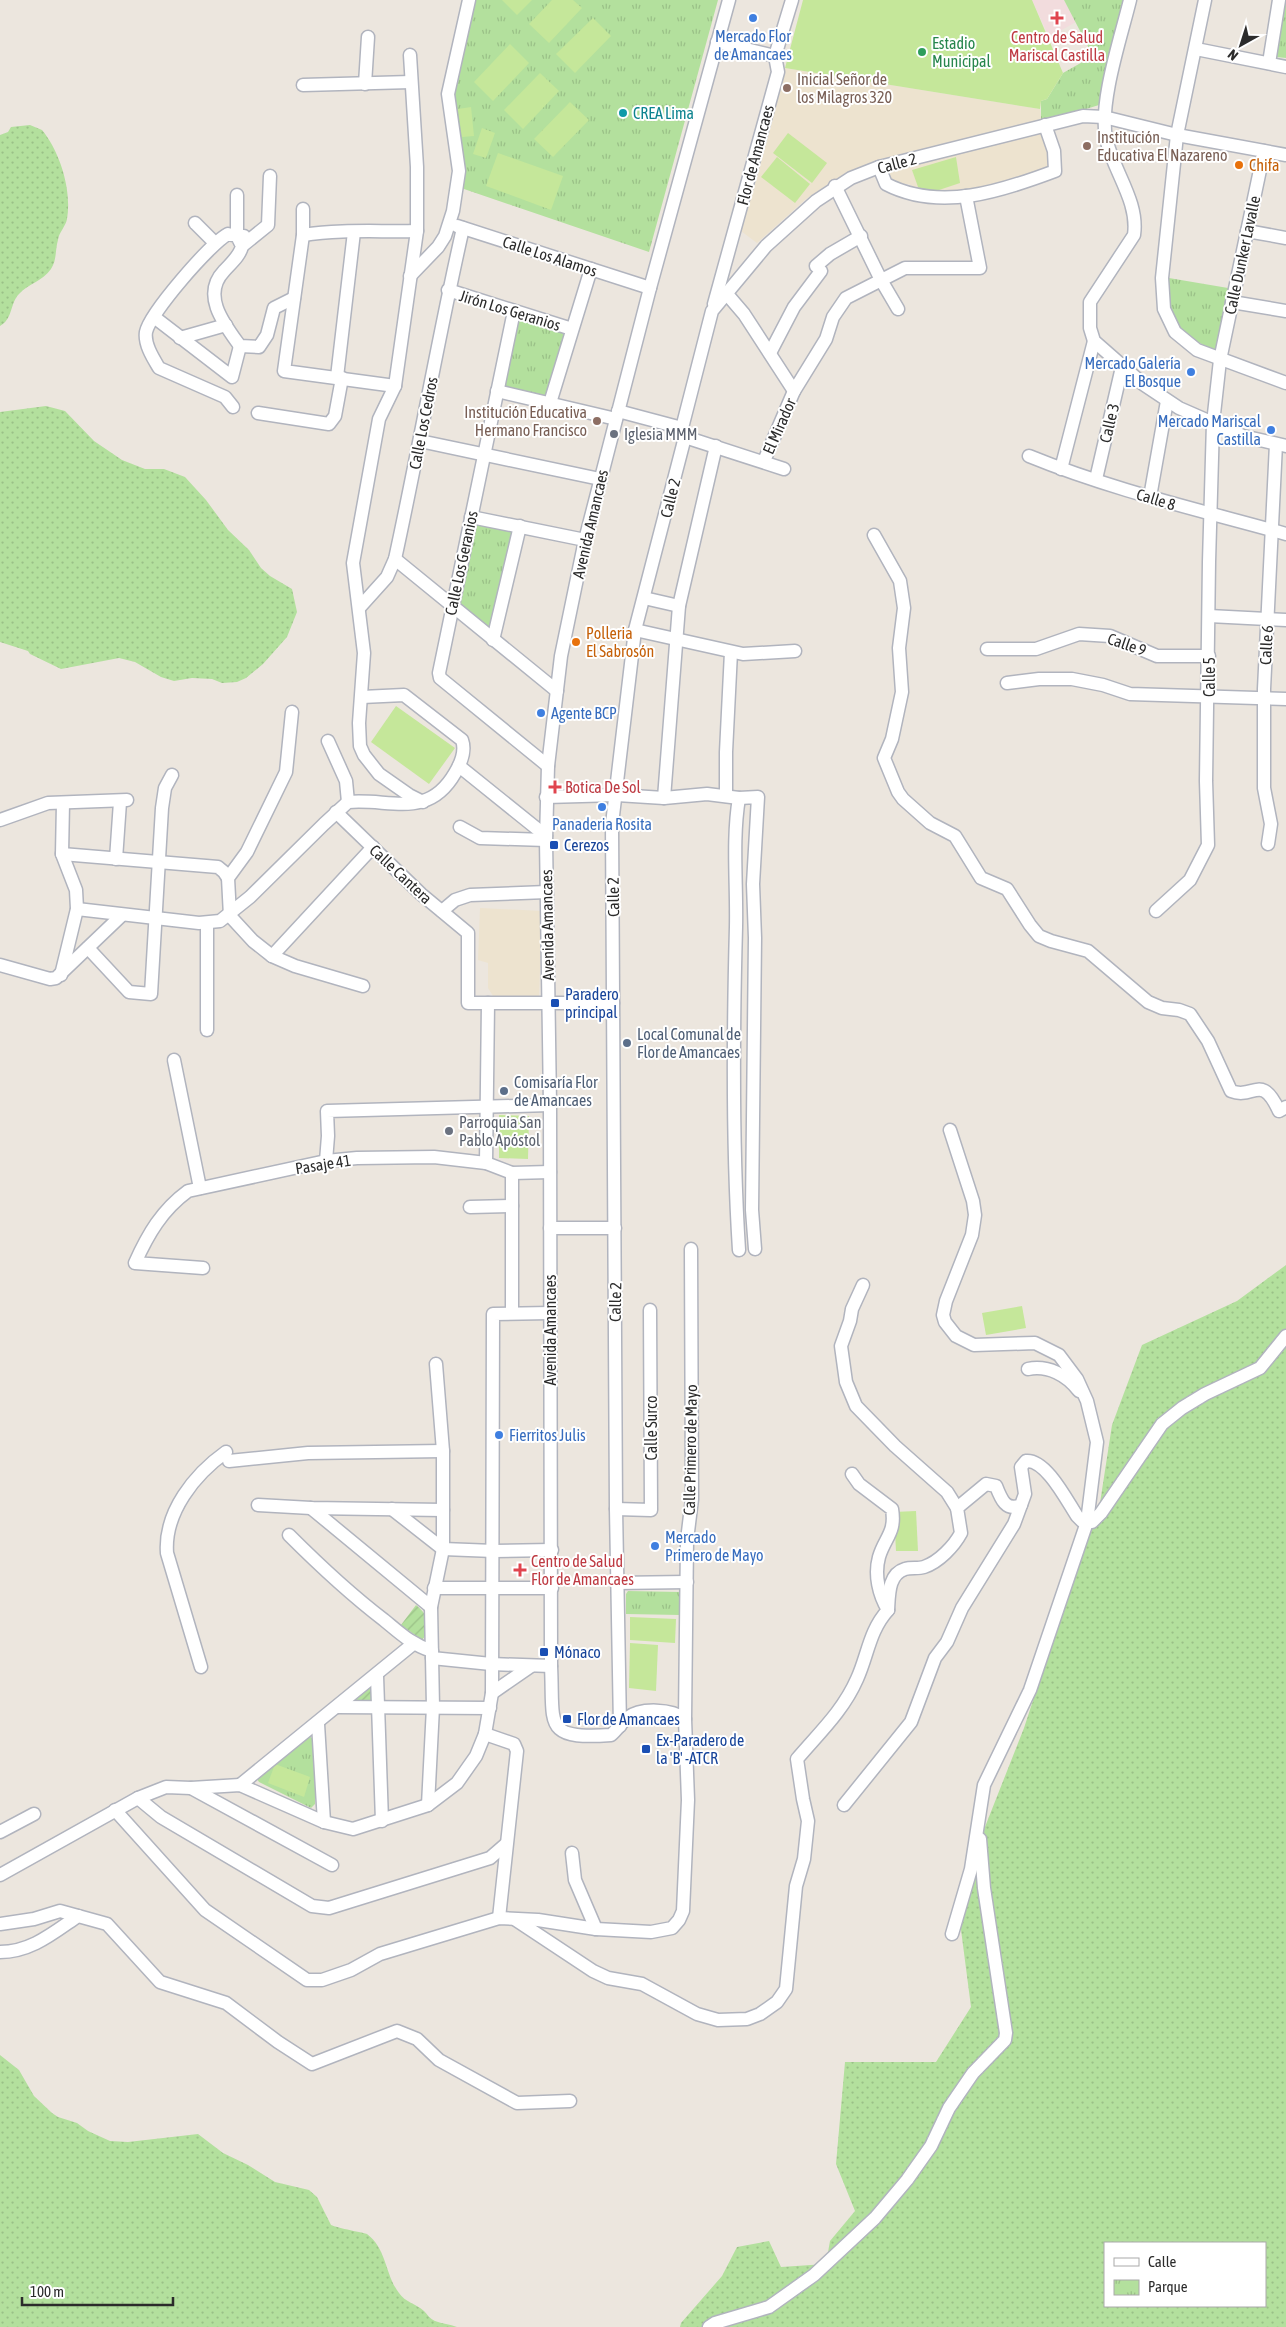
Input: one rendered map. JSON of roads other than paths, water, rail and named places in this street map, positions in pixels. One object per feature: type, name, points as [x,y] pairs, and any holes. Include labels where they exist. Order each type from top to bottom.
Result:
[{"type":"street","points":[[410,276],[438,247],[450,224],[459,182],[448,94],[469,0]]},
{"type":"street","name":"Avenida Amancaes","points":[[620,1726],[611,1735],[577,1737],[559,1731],[554,1722],[551,1666],[550,1105],[546,797],[561,656],[585,540],[650,288],[729,0]]},
{"type":"street","name":"Flor de Amancaes","points":[[712,311],[778,72],[776,56],[792,0]]},
{"type":"street","points":[[1062,469],[1094,341],[1089,315],[1090,302],[1134,236],[1135,224],[1132,208],[1106,138],[1104,116],[1130,0]]},
{"type":"street","points":[[1205,0],[1178,135],[1162,278],[1164,309],[1175,332],[1185,342],[1220,360],[1286,383]]},
{"type":"street","points":[[1269,63],[1279,0]]},
{"type":"street","points":[[365,84],[368,37]]},
{"type":"street","points":[[717,42],[776,56]]},
{"type":"street","points":[[1196,49],[1286,67]]},
{"type":"street","points":[[410,55],[417,167],[417,231],[395,386],[379,420],[353,563],[360,607],[364,653],[359,736],[364,755],[379,774],[409,795],[423,802]]},
{"type":"street","points":[[303,85],[411,82]]},
{"type":"street","name":"Calle 2","points":[[620,1726],[616,1582],[612,824],[617,795],[635,630],[712,311],[750,263],[778,234],[835,186],[879,167],[1084,116],[1104,116],[1178,135],[1286,155]]},
{"type":"street","points":[[879,167],[886,184],[893,188],[930,198],[948,199],[1017,185],[1055,171],[1054,151],[1045,125]]},
{"type":"street","name":"Calle Dunker Lavalle","points":[[1213,424],[1220,360],[1264,151]]},
{"type":"street","points":[[240,241],[265,228],[269,221],[270,176]]},
{"type":"street","points":[[835,186],[881,280],[898,309]]},
{"type":"street","points":[[154,318],[232,377],[240,346],[226,325],[214,300],[214,285],[217,279],[239,255],[237,195]]},
{"type":"street","name":"El Mirador","points":[[764,461],[794,391],[826,339],[832,317],[846,298],[905,268],[980,268],[966,196]]},
{"type":"street","points":[[303,209],[304,235],[284,371],[395,386]]},
{"type":"street","points":[[195,223],[215,243]]},
{"type":"street","name":"Calle Los Alamos","points":[[450,224],[650,288]]},
{"type":"street","name":"Calle Los Cedros","points":[[360,607],[387,577],[395,559],[420,441],[448,290],[463,228]]},
{"type":"street","points":[[304,235],[333,230],[354,232],[417,231]]},
{"type":"street","points":[[1246,231],[1286,238]]},
{"type":"street","points":[[258,413],[329,424],[336,416],[354,232]]},
{"type":"street","points":[[233,408],[225,397],[159,368],[146,340],[146,331],[181,282],[215,243],[228,234],[240,241]]},
{"type":"street","points":[[770,353],[794,307],[818,269],[830,254],[861,236]]},
{"type":"street","points":[[415,245],[426,250],[438,247]]},
{"type":"street","points":[[550,403],[591,269]]},
{"type":"street","name":"Jirón Los Geranios","points":[[448,290],[572,329]]},
{"type":"street","points":[[726,294],[744,314],[794,391]]},
{"type":"street","points":[[240,346],[259,347],[267,335],[274,308],[294,298]]},
{"type":"street","points":[[1232,302],[1286,311]]},
{"type":"street","name":"Calle Los Geranios","points":[[514,311],[439,665],[440,678],[548,766]]},
{"type":"street","points":[[180,338],[226,325]]},
{"type":"street","points":[[1094,341],[1122,367],[1167,401],[1242,436],[1281,445]]},
{"type":"street","name":"Calle 3","points":[[1096,480],[1122,367]]},
{"type":"street","points":[[496,391],[617,415],[684,432],[716,446],[784,469]]},
{"type":"street","points":[[1150,497],[1167,401]]},
{"type":"street","name":"Calle 5","points":[[1156,912],[1190,880],[1208,845],[1206,781],[1213,424]]},
{"type":"street","points":[[420,441],[600,479]]},
{"type":"street","name":"Calle 6","points":[[1268,844],[1271,824],[1264,788],[1267,617],[1270,600],[1273,530],[1281,445]]},
{"type":"street","points":[[664,798],[679,606],[716,446]]},
{"type":"street","name":"Calle 8","points":[[1029,456],[1062,469],[1150,497],[1286,534]]},
{"type":"street","points":[[471,517],[585,540]]},
{"type":"street","points":[[493,640],[520,526]]},
{"type":"street","points":[[874,535],[896,572],[902,591],[904,608],[899,660],[902,692],[892,739],[884,758],[898,792],[930,824],[955,836],[981,878],[1007,889],[1039,936],[1051,942],[1088,951],[1142,999],[1162,1008],[1186,1011],[1208,1040],[1231,1091],[1261,1089],[1271,1095],[1279,1110],[1286,1107]]},
{"type":"street","points":[[395,559],[557,691]]},
{"type":"street","points":[[644,598],[679,606]]},
{"type":"street","points":[[1208,616],[1267,617],[1286,620]]},
{"type":"street","points":[[635,630],[743,654],[795,651]]},
{"type":"street","name":"Calle 9","points":[[987,650],[1036,649],[1079,634],[1110,636],[1157,656],[1209,656]]},
{"type":"street","points":[[726,796],[726,752],[731,652]]},
{"type":"street","points":[[1007,682],[1039,678],[1072,679],[1103,684],[1130,694],[1286,699]]},
{"type":"street","points":[[78,909],[207,923],[220,921],[230,916],[348,802],[398,805],[423,802],[438,794],[453,777],[459,766],[464,746],[462,740],[410,698],[397,694],[362,697]]},
{"type":"street","points":[[228,878],[247,852],[286,772],[292,712]]},
{"type":"street","points":[[328,741],[346,781],[348,802]]},
{"type":"street","points":[[459,766],[546,838]]},
{"type":"street","points":[[88,948],[129,992],[151,994],[165,788],[172,775]]},
{"type":"street","points":[[546,797],[617,795],[664,798],[707,794],[740,798],[758,797],[753,884],[755,938],[752,1210],[755,1249]]},
{"type":"street","points":[[739,1250],[734,1153],[733,1042],[736,901],[735,842],[740,798]]},
{"type":"street","points":[[0,820],[48,803],[123,801],[116,860]]},
{"type":"street","points":[[62,974],[78,909],[76,890],[62,854],[63,803]]},
{"type":"street","name":"Calle Cantera","points":[[336,812],[468,933],[468,1002],[488,1003]]},
{"type":"street","points":[[460,827],[480,838],[546,838]]},
{"type":"street","points":[[272,956],[373,847]]},
{"type":"street","points":[[62,854],[218,867],[228,878],[230,916],[253,941],[272,956],[295,966],[364,986]]},
{"type":"street","points":[[442,911],[455,900],[470,894],[546,892]]},
{"type":"street","points":[[0,965],[50,979],[62,974],[122,915]]},
{"type":"street","points":[[207,923],[207,1030]]},
{"type":"street","points":[[486,1163],[488,1003],[613,1003]]},
{"type":"street","points":[[174,1060],[200,1188]]},
{"type":"street","points":[[326,1161],[327,1111],[550,1105]]},
{"type":"street","points":[[950,1130],[974,1201],[975,1215],[972,1235],[946,1301],[943,1315],[945,1322],[956,1336],[974,1345],[1024,1342],[1047,1348],[1070,1367],[1087,1401],[1096,1442],[1087,1522],[1030,1690],[984,1785],[967,1885],[952,1934]]},
{"type":"street","name":"Pasaje 41","points":[[203,1268],[135,1263],[160,1216],[173,1202],[188,1191],[326,1161],[357,1158],[434,1158],[486,1163],[512,1173],[550,1172]]},
{"type":"street","points":[[512,1173],[512,1313]]},
{"type":"street","points":[[470,1207],[512,1206]]},
{"type":"street","points":[[550,1228],[615,1228]]},
{"type":"street","name":"Calle Primero de Mayo","points":[[596,1929],[661,1931],[672,1928],[680,1920],[683,1911],[688,1800],[685,1719],[687,1540],[692,1499],[691,1249]]},
{"type":"street","points":[[514,1918],[593,1971],[608,1978],[642,1984],[697,2014],[718,2020],[747,2019],[760,2014],[777,2002],[786,1989],[796,1886],[804,1860],[808,1820],[797,1759],[842,1709],[858,1678],[870,1636],[888,1610],[890,1585],[900,1572],[906,1568],[922,1568],[936,1562],[958,1539],[961,1533],[957,1508],[947,1492],[895,1446],[856,1406],[846,1382],[840,1346],[850,1321],[852,1309],[863,1286]]},
{"type":"street","name":"Calle Surco","points":[[616,1509],[651,1510],[650,1310]]},
{"type":"street","points":[[0,1875],[115,1810],[166,1787],[191,1788],[240,1785],[324,1822],[353,1829],[428,1805],[457,1783],[476,1756],[485,1734],[492,1693],[494,1551],[493,1314],[550,1313]]},
{"type":"street","points":[[844,1805],[910,1722],[935,1658],[947,1642],[962,1608],[1014,1524],[1025,1494],[1021,1467],[1026,1461],[1032,1461],[1042,1466],[1077,1516],[1087,1522],[1092,1522],[1101,1513],[1155,1432],[1166,1420],[1206,1394],[1260,1368],[1286,1336]]},
{"type":"street","points":[[428,1805],[433,1707],[431,1607],[443,1549],[443,1451],[436,1364]]},
{"type":"street","points":[[1028,1369],[1039,1367],[1052,1370],[1075,1386],[1087,1401]]},
{"type":"street","points":[[201,1667],[167,1553],[166,1538],[172,1519],[190,1486],[206,1467],[228,1457],[308,1453],[443,1451]]},
{"type":"street","points":[[852,1474],[859,1484],[892,1509],[893,1528],[879,1558],[878,1588],[881,1599],[888,1610]]},
{"type":"street","points":[[957,1508],[986,1484],[996,1486],[1001,1500],[1010,1507],[1014,1508],[1022,1505]]},
{"type":"street","points":[[258,1505],[311,1508],[443,1510]]},
{"type":"street","points":[[311,1508],[431,1607]]},
{"type":"street","points":[[392,1509],[443,1549],[494,1551],[552,1550]]},
{"type":"street","points":[[289,1535],[327,1573],[413,1644],[432,1655],[491,1664],[551,1666]]},
{"type":"street","points":[[616,1582],[687,1582]]},
{"type":"street","points":[[434,1588],[552,1588]]},
{"type":"street","points":[[240,1785],[377,1676],[413,1644]]},
{"type":"street","points":[[492,1693],[531,1666]]},
{"type":"street","points":[[377,1676],[382,1821]]},
{"type":"street","points":[[338,1707],[490,1708]]},
{"type":"street","points":[[620,1726],[633,1714],[642,1712],[668,1712],[678,1714],[685,1719]]},
{"type":"street","points":[[318,1724],[324,1822]]},
{"type":"street","points":[[485,1734],[514,1744],[516,1747],[499,1918]]},
{"type":"street","points":[[191,1788],[332,1865]]},
{"type":"street","points":[[138,1798],[161,1817],[312,1906],[329,1908],[490,1858],[505,1845]]},
{"type":"street","points":[[115,1810],[205,1910],[307,1980],[322,1980],[351,1970],[380,1954],[499,1918],[514,1918],[596,1929]]},
{"type":"street","points":[[0,1832],[34,1814]]},
{"type":"street","points":[[709,2327],[715,2323],[769,2307],[814,2275],[875,2218],[931,2146],[949,2108],[973,2073],[1004,2040],[1006,2033],[984,1888],[979,1816]]},
{"type":"street","points":[[572,1853],[575,1880],[596,1929]]},
{"type":"street","points":[[0,1924],[34,1919],[60,1911],[108,1924],[160,1982],[226,2004],[312,2064],[397,2031],[417,2039],[439,2060],[517,2103],[570,2101]]},
{"type":"street","points":[[0,1952],[15,1952],[40,1942],[78,1916]]},
{"type":"place","name":"Mercado Flor de Amancaes","points":[[753,18]]},
{"type":"place","name":"Centro de Salud Mariscal Castilla","points":[[1057,18]]},
{"type":"place","name":"Estadio Municipal","points":[[922,52]]},
{"type":"place","name":"Inicial Señor de los Milagros 320","points":[[787,88]]},
{"type":"place","name":"CREA Lima","points":[[623,113]]},
{"type":"place","name":"Institución Educativa El Nazareno","points":[[1087,146]]},
{"type":"place","name":"Chifa","points":[[1239,165]]},
{"type":"place","name":"Mercado Galería El Bosque","points":[[1191,372]]},
{"type":"place","name":"Institución Educativa Hermano Francisco","points":[[597,421]]},
{"type":"place","name":"Mercado Mariscal Castilla","points":[[1271,430]]},
{"type":"place","name":"Iglesia MMM","points":[[614,434]]},
{"type":"place","name":"Polleria El Sabrosón","points":[[576,642]]},
{"type":"place","name":"Agente BCP","points":[[541,713]]},
{"type":"place","name":"Botica De Sol","points":[[555,787]]},
{"type":"place","name":"Panaderia Rosita","points":[[602,807]]},
{"type":"place","name":"Cerezos","points":[[554,845]]},
{"type":"place","name":"Paradero principal","points":[[555,1003]]},
{"type":"place","name":"Local Comunal de Flor de Amancaes","points":[[627,1043]]},
{"type":"place","name":"Comisaría Flor de Amancaes","points":[[504,1091]]},
{"type":"place","name":"Parroquia San Pablo Apóstol","points":[[449,1131]]},
{"type":"place","name":"Fierritos Julis","points":[[499,1435]]},
{"type":"place","name":"Mercado Primero de Mayo","points":[[655,1546]]},
{"type":"place","name":"Centro de Salud Flor de Amancaes","points":[[520,1570]]},
{"type":"place","name":"Mónaco","points":[[544,1652]]},
{"type":"place","name":"Flor de Amancaes","points":[[567,1719]]},
{"type":"place","name":"Ex-Paradero de la 'B' -ATCR","points":[[646,1749]]}]
